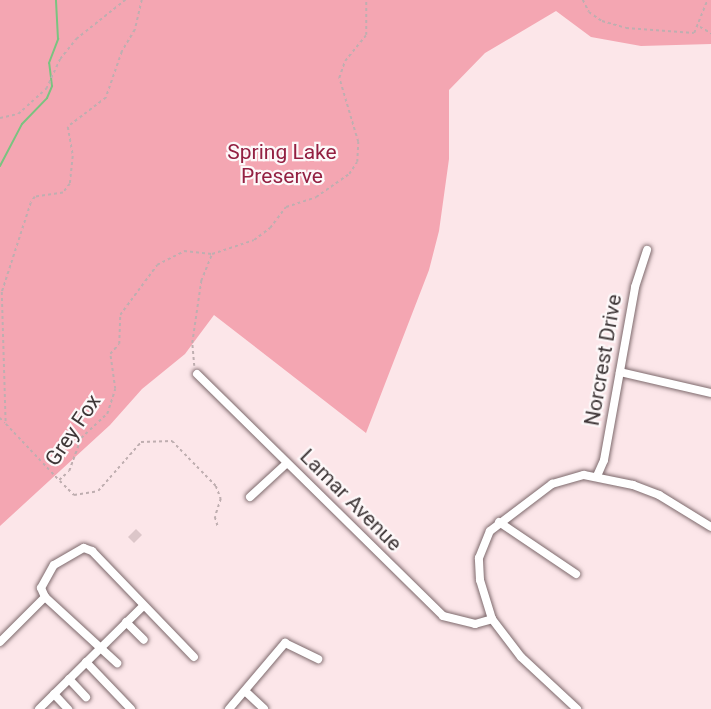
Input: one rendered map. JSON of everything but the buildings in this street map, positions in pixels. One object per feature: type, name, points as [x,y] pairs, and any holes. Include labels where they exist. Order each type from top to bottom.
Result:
[{"type":"street","name":"Norcrest Drive","points":[[597,476],[604,460],[635,287],[647,250]]},
{"type":"street","points":[[621,372],[711,393]]},
{"type":"street","name":"Lamar Avenue","points":[[197,374],[442,616],[475,624],[492,619]]},
{"type":"street","points":[[249,497],[287,463]]},
{"type":"street","points":[[577,709],[521,657],[492,619],[480,580],[479,558],[489,531],[552,484],[570,477],[597,476],[659,495],[711,527]]},
{"type":"street","points":[[499,522],[576,574]]},
{"type":"street","points":[[117,663],[45,597],[41,588],[51,569],[84,548],[92,551],[142,606],[194,657]]},
{"type":"street","points":[[0,642],[45,597]]},
{"type":"street","points":[[39,709],[142,606]]},
{"type":"street","points":[[126,622],[144,640]]},
{"type":"street","points":[[229,709],[285,643],[318,659]]},
{"type":"street","points":[[86,662],[131,709]]},
{"type":"street","points":[[69,679],[86,697]]},
{"type":"street","points":[[244,691],[264,709]]},
{"type":"street","points":[[54,694],[68,709]]},
{"type":"path","points":[[0,118],[18,114],[46,89],[60,59],[76,39],[125,0]]},
{"type":"path","points":[[6,424],[2,292],[5,276],[35,197],[63,193],[70,184],[73,156],[68,127],[106,98],[122,52],[135,30],[142,0]]},
{"type":"path","name":"Grey Fox","points":[[0,418],[59,480],[69,471],[81,438],[107,414],[115,389],[110,354],[119,344],[120,315],[158,265],[184,251],[212,254],[254,240],[270,228],[286,207],[316,197],[349,174],[357,162],[358,142],[339,78],[345,62],[366,34],[366,0]]},
{"type":"path","points":[[582,0],[589,12],[602,21],[626,28],[694,33],[699,27],[707,0]]},
{"type":"path","points":[[699,27],[711,33]]},
{"type":"path","points":[[197,374],[192,343],[201,280],[212,254]]},
{"type":"path","points":[[59,480],[74,495],[98,490],[141,442],[172,441],[216,486],[221,499],[215,517],[218,527]]},
{"type":"green space","name":"Spring Lake Preserve","points":[[0,0],[711,0],[711,44],[641,46],[591,37],[556,11],[485,53],[449,90],[449,159],[439,231],[429,270],[366,433],[214,315],[185,354],[142,389],[110,425],[0,526]]},
{"type":"waterway","points":[[0,166],[22,124],[47,98],[52,86],[49,63],[58,39],[56,0]]}]
